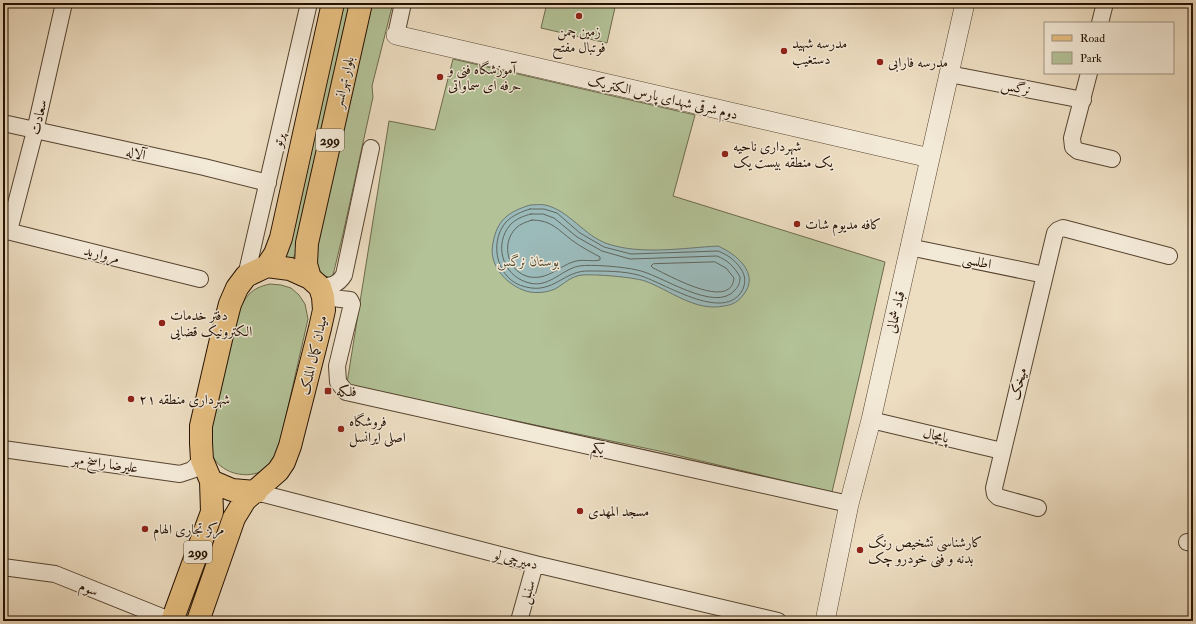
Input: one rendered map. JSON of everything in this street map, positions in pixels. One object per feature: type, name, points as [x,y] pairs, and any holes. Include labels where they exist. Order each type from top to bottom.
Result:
[{"type":"main road","name":"بلوار تهرانسر","points":[[267,266],[275,254],[281,238],[334,3]]},
{"type":"main road","name":"بلوار تهرانسر","points":[[318,287],[306,264],[307,243],[361,3]]},
{"type":"main road","points":[[256,492],[232,490],[211,481],[202,460],[201,426],[230,304],[237,288],[246,276],[267,266],[290,269],[318,287]]},
{"type":"main road","name":"میدان کمال الملک","points":[[256,492],[278,471],[289,450],[324,310],[318,287]]},
{"type":"main road","name":"299","points":[[172,621],[212,512],[211,481]]},
{"type":"main road","name":"299","points":[[198,621],[234,518],[245,500],[256,492]]},
{"type":"street","name":"سعادت","points":[[4,230],[11,223],[35,131],[64,3]]},
{"type":"street","name":"پرتو","points":[[246,276],[309,3]]},
{"type":"street","points":[[396,35],[404,3]]},
{"type":"street","name":"قباد شمالی","points":[[825,621],[849,504],[870,420],[965,3]]},
{"type":"street","points":[[1100,22],[1105,3]]},
{"type":"street","name":"دوم شرقی شهدای پارس الکتریک","points":[[396,35],[930,158]]},
{"type":"street","name":"نرگس","points":[[949,74],[1083,100]]},
{"type":"street","points":[[1089,74],[1072,138],[1073,147],[1078,151],[1112,159]]},
{"type":"street","name":"آلاله","points":[[3,123],[204,167],[268,183]]},
{"type":"street","points":[[318,287],[331,286],[339,283],[344,275],[372,148]]},
{"type":"street","name":"میخک","points":[[1038,508],[998,497],[995,494],[994,488],[1055,233],[1063,228],[1169,256]]},
{"type":"street","name":"مروارید","points":[[4,230],[200,279]]},
{"type":"street","name":"اطلسی","points":[[909,247],[1045,276]]},
{"type":"street","name":"یکم","points":[[318,287],[350,300],[352,304],[337,366],[338,382],[346,392],[849,504]]},
{"type":"street","name":"پامچال","points":[[870,420],[1002,451]]},
{"type":"street","name":"علیرضا راسخ مهر","points":[[3,449],[180,474],[192,470],[202,460]]},
{"type":"street","name":"دمیرچی لو","points":[[256,492],[535,564],[778,621]]},
{"type":"street","name":"سنبل","points":[[519,621],[535,564]]},
{"type":"street","name":"سوم","points":[[3,567],[54,574],[172,621]]},
{"type":"green space","points":[[344,3],[352,3],[296,253],[293,258],[290,259],[284,255]]},
{"type":"green space","points":[[368,3],[393,3],[372,86],[373,97],[343,234],[333,275],[330,278],[320,270],[312,250]]},
{"type":"green space","name":"زمین چمن فوتبال مفتح","points":[[547,3],[616,3],[607,43],[541,28]]},
{"type":"green space","name":"بوستان نرگس","points":[[453,59],[695,115],[673,196],[885,262],[832,492],[659,451],[353,387],[347,383],[389,121],[435,130]]},
{"type":"green space","points":[[270,284],[291,288],[299,295],[305,304],[308,319],[278,451],[268,467],[254,474],[238,474],[224,468],[213,457],[209,440],[210,433],[238,314],[243,302],[253,291]]},
{"type":"water","points":[[530,205],[543,205],[554,208],[562,212],[599,240],[621,247],[662,250],[718,246],[732,254],[744,265],[748,272],[748,286],[738,301],[730,305],[713,307],[693,303],[645,281],[614,276],[582,275],[568,280],[555,289],[539,292],[523,290],[510,283],[499,272],[493,258],[492,251],[497,228],[505,218],[510,214]]},
{"type":"place","name":"زمین چمن فوتبال مفتح","points":[[579,16]]},
{"type":"place","name":"مدرسه شهید دستغیب","points":[[784,51]]},
{"type":"place","name":"مدرسه فارابی","points":[[880,62]]},
{"type":"place","name":"آموزشگاه فنی و حرفه ای سماواتی","points":[[440,77]]},
{"type":"place","name":"شهرداری ناحیه یک منطقه بیست یک","points":[[725,154]]},
{"type":"place","name":"کافه مدیوم شات","points":[[797,224]]},
{"type":"place","name":"دفتر خدمات الکترونیک قضایی","points":[[162,323]]},
{"type":"place","name":"فلکه","points":[[328,391]]},
{"type":"place","name":"شهرداری منطقه ۲۱","points":[[131,399]]},
{"type":"place","name":"فروشگاه اصلی ایرانسل","points":[[341,429]]},
{"type":"place","name":"مسجد المهدی","points":[[580,511]]},
{"type":"place","name":"مرکز تجاری الهام","points":[[145,529]]},
{"type":"place","name":"کارشناسی تشخیص رنگ بدنه و فنی خودرو چک","points":[[860,550]]}]
